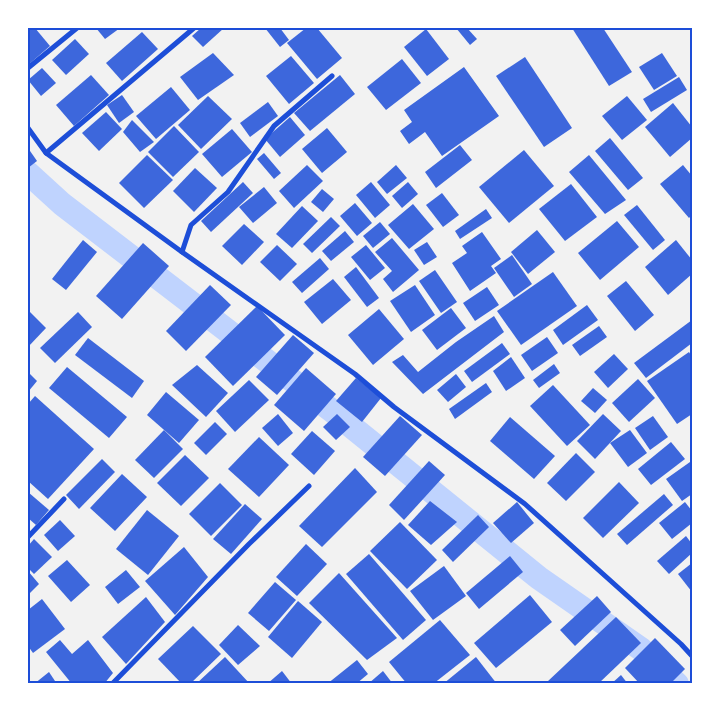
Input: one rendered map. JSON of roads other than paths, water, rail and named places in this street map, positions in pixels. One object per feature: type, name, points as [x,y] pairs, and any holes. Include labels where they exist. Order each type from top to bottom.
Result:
[{"type":"street","points":[[28,68],[77,28]]},
{"type":"street","points":[[46,153],[194,28]]},
{"type":"street","points":[[182,252],[191,225],[228,192],[274,126],[332,76]]},
{"type":"street","points":[[28,128],[46,153],[355,374],[394,406],[525,504],[674,637],[692,656]]},
{"type":"street","points":[[112,684],[249,544],[309,486]]},
{"type":"street","points":[[28,537],[64,499]]},
{"type":"street","points":[[117,679],[121,684]]},
{"type":"waterway","points":[[28,173],[62,204],[331,410],[539,578],[641,649],[677,684]]}]
